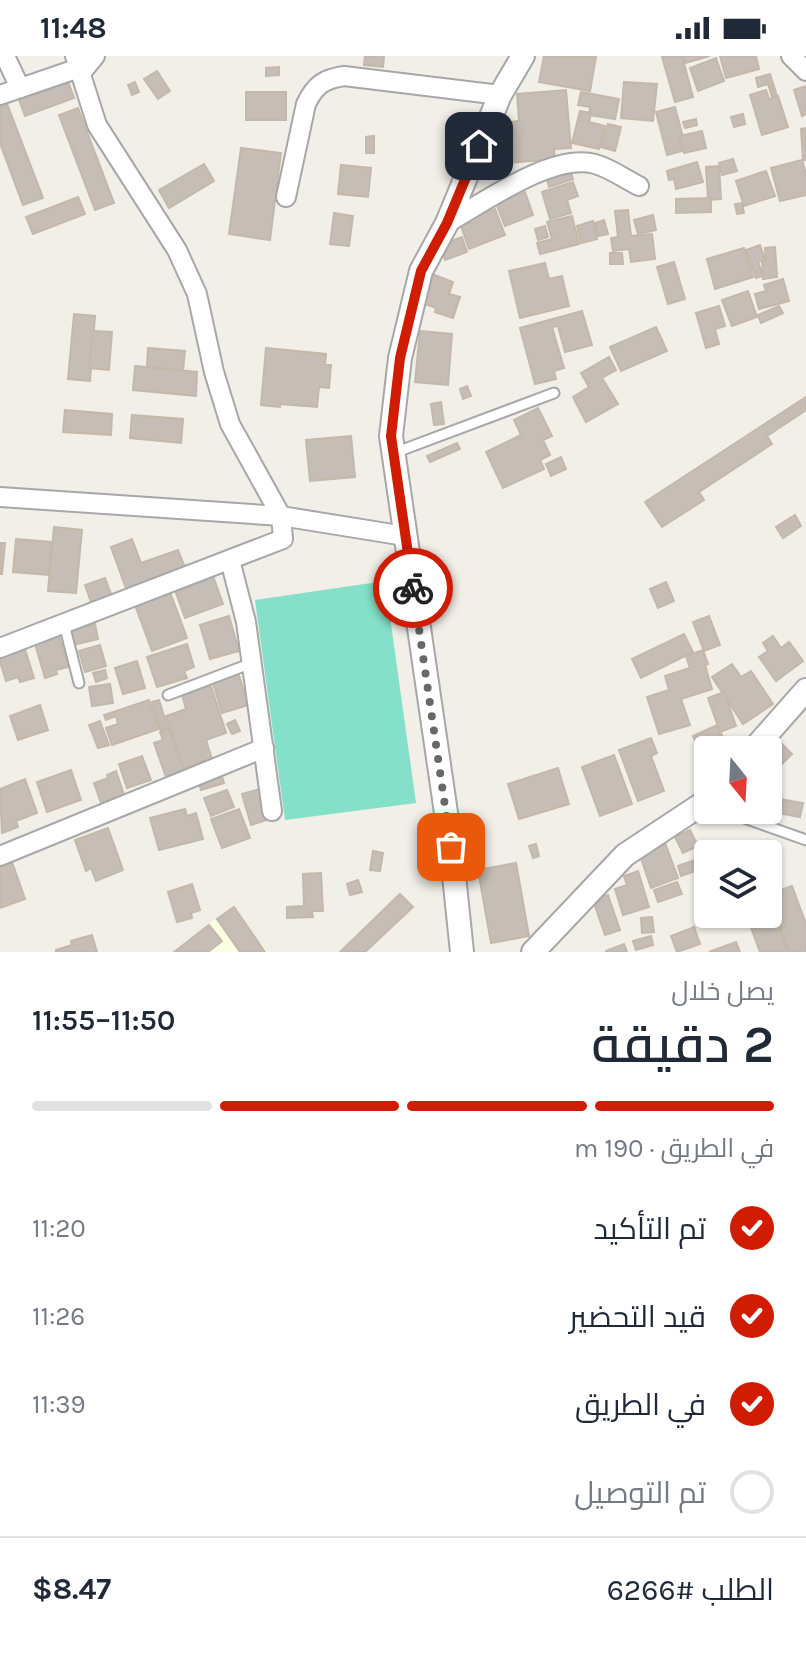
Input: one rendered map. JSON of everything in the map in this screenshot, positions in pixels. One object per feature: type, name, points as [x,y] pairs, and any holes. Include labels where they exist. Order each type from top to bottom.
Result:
[{"type":"street","points":[[5,56],[20,88]]},
{"type":"street","points":[[0,95],[78,66],[95,56]]},
{"type":"street","points":[[462,952],[451,847],[391,436],[400,358],[421,271],[447,223],[500,95],[523,56]]},
{"type":"street","points":[[791,56],[806,71]]},
{"type":"street","points":[[0,648],[283,539],[281,516],[230,424],[214,372],[197,294],[177,250],[97,125],[78,66]]},
{"type":"street","points":[[286,197],[306,104],[311,92],[324,79],[344,76],[500,95]]},
{"type":"street","points":[[447,223],[540,171],[564,164],[594,164],[639,186]]},
{"type":"street","points":[[0,497],[281,516],[405,536]]},
{"type":"street","points":[[230,560],[246,622],[272,811]]},
{"type":"street","points":[[765,736],[806,690]]},
{"type":"street","points":[[0,856],[264,748]]},
{"type":"street","points":[[533,952],[625,855],[694,814]]},
{"type":"lane","points":[[394,453],[554,393]]},
{"type":"lane","points":[[64,624],[79,683]]},
{"type":"lane","points":[[168,695],[252,663]]},
{"type":"lane","points":[[762,824],[806,840]]},
{"type":"shaded area","points":[[231,908],[268,952],[172,952]]},
{"type":"green space","points":[[385,581],[416,803],[285,820],[255,600]]},
{"type":"building","points":[[365,56],[384,56],[383,67],[364,65]]},
{"type":"building","points":[[544,56],[596,57],[590,91],[539,82]]},
{"type":"building","points":[[682,56],[693,97],[675,102],[662,57]]},
{"type":"building","points":[[683,56],[710,56],[685,63]]},
{"type":"building","points":[[720,56],[756,56],[759,69],[726,78]]},
{"type":"building","points":[[716,58],[724,81],[698,91],[690,68]]},
{"type":"building","points":[[279,67],[279,75],[266,76],[266,68]]},
{"type":"building","points":[[157,71],[170,91],[158,99],[144,79]]},
{"type":"building","points":[[770,74],[777,96],[772,97],[768,84],[758,87],[756,78]]},
{"type":"building","points":[[67,79],[74,98],[25,116],[18,97]]},
{"type":"building","points":[[135,82],[139,92],[132,95],[128,85]]},
{"type":"building","points":[[624,82],[657,84],[653,121],[621,118]]},
{"type":"building","points":[[806,86],[806,114],[802,116],[794,90]]},
{"type":"building","points":[[566,90],[571,148],[554,149],[555,159],[508,163],[504,123],[519,121],[517,94]]},
{"type":"building","points":[[766,90],[769,99],[778,96],[788,127],[762,135],[750,95]]},
{"type":"building","points":[[246,92],[286,92],[286,120],[246,120]]},
{"type":"building","points":[[581,92],[619,99],[615,119],[589,115],[590,107],[578,105]]},
{"type":"building","points":[[6,101],[43,198],[23,205],[0,143],[0,103]]},
{"type":"building","points":[[675,107],[683,137],[679,139],[682,151],[667,155],[656,112]]},
{"type":"building","points":[[78,108],[114,203],[95,210],[59,115]]},
{"type":"building","points":[[580,111],[591,113],[589,122],[605,126],[599,149],[572,143]]},
{"type":"building","points":[[743,114],[745,124],[734,127],[731,117]]},
{"type":"building","points":[[696,119],[697,125],[685,128],[683,122]]},
{"type":"building","points":[[608,124],[621,127],[615,151],[601,147]]},
{"type":"building","points":[[806,128],[806,160],[803,160],[801,129]]},
{"type":"building","points":[[702,131],[706,148],[684,153],[680,136]]},
{"type":"building","points":[[374,136],[374,153],[366,153],[366,137]]},
{"type":"building","points":[[241,148],[281,153],[270,240],[229,234]]},
{"type":"building","points":[[733,159],[737,171],[722,175],[719,163]]},
{"type":"building","points":[[802,160],[806,195],[780,201],[771,168]]},
{"type":"building","points":[[697,162],[703,182],[676,189],[674,179],[669,180],[667,171]]},
{"type":"building","points":[[204,164],[214,181],[169,208],[159,190]]},
{"type":"building","points":[[341,165],[371,168],[368,197],[338,194]]},
{"type":"building","points":[[569,166],[573,179],[549,187],[545,173]]},
{"type":"building","points":[[719,166],[721,199],[708,200],[706,167]]},
{"type":"building","points":[[766,171],[775,196],[744,206],[736,181]]},
{"type":"building","points":[[573,182],[578,196],[567,200],[571,213],[550,219],[542,192]]},
{"type":"building","points":[[525,192],[533,215],[505,226],[496,203]]},
{"type":"building","points":[[78,197],[85,214],[33,234],[26,217]]},
{"type":"building","points":[[711,198],[711,212],[676,213],[676,199]]},
{"type":"building","points":[[742,203],[744,213],[737,214],[735,204]]},
{"type":"building","points":[[495,209],[505,235],[469,249],[461,226],[470,223],[469,218]]},
{"type":"building","points":[[628,210],[631,236],[652,234],[655,259],[631,262],[629,249],[613,251],[611,238],[618,237],[615,211]]},
{"type":"building","points":[[334,213],[353,216],[349,246],[330,244]]},
{"type":"building","points":[[653,215],[656,230],[638,234],[634,220]]},
{"type":"building","points":[[572,216],[579,244],[540,254],[537,243],[552,239],[547,222]]},
{"type":"building","points":[[604,220],[608,234],[598,236],[595,223]]},
{"type":"building","points":[[593,221],[597,239],[581,243],[577,226]]},
{"type":"building","points":[[545,226],[548,237],[538,240],[535,229]]},
{"type":"building","points":[[462,237],[467,252],[445,260],[440,245]]},
{"type":"building","points":[[760,245],[765,259],[758,262],[763,276],[756,278],[746,250]]},
{"type":"building","points":[[775,247],[777,277],[763,279],[765,248]]},
{"type":"building","points":[[744,248],[753,277],[715,289],[707,259]]},
{"type":"building","points":[[610,253],[622,253],[623,264],[610,264]]},
{"type":"building","points":[[674,262],[685,299],[668,304],[657,267]]},
{"type":"building","points":[[545,263],[549,279],[562,276],[569,306],[520,318],[509,271]]},
{"type":"building","points":[[432,274],[453,282],[449,294],[460,297],[453,318],[435,312],[436,308],[422,303]]},
{"type":"building","points":[[783,279],[789,301],[759,309],[755,294],[766,291],[764,285]]},
{"type":"building","points":[[748,291],[757,317],[732,326],[722,300]]},
{"type":"building","points":[[719,306],[725,326],[715,329],[719,344],[706,348],[696,313]]},
{"type":"building","points":[[779,306],[783,313],[761,323],[758,315]]},
{"type":"building","points":[[582,311],[592,345],[565,352],[558,326],[552,327],[564,368],[554,371],[556,379],[535,384],[520,328]]},
{"type":"building","points":[[74,314],[95,316],[90,381],[68,379]]},
{"type":"building","points":[[656,327],[667,351],[621,371],[610,347]]},
{"type":"building","points":[[93,331],[112,332],[109,370],[89,368]]},
{"type":"building","points":[[420,331],[452,334],[448,385],[415,382]]},
{"type":"building","points":[[148,348],[185,351],[183,371],[147,367]]},
{"type":"building","points":[[266,348],[326,354],[325,365],[331,365],[329,388],[319,387],[317,407],[261,405]]},
{"type":"building","points":[[609,357],[616,370],[602,378],[618,404],[586,422],[573,397],[589,387],[581,373]]},
{"type":"building","points":[[135,366],[197,372],[196,396],[133,390]]},
{"type":"building","points":[[467,386],[471,396],[463,399],[460,389]]},
{"type":"building","points":[[806,397],[806,410],[767,436],[772,444],[699,492],[704,500],[662,527],[645,502]]},
{"type":"building","points":[[441,402],[444,424],[434,425],[431,404]]},
{"type":"building","points":[[538,408],[552,436],[543,440],[550,455],[540,460],[544,469],[503,488],[486,452],[521,435],[514,420]]},
{"type":"building","points":[[65,410],[112,414],[111,435],[63,432]]},
{"type":"building","points":[[132,415],[183,419],[181,443],[130,438]]},
{"type":"building","points":[[351,436],[355,477],[310,481],[306,440]]},
{"type":"building","points":[[457,443],[460,449],[430,462],[427,456]]},
{"type":"building","points":[[561,457],[566,469],[551,476],[546,464]]},
{"type":"building","points":[[795,515],[801,526],[783,538],[776,527]]},
{"type":"building","points":[[54,527],[82,530],[76,593],[48,591]]},
{"type":"building","points":[[16,539],[51,542],[49,575],[13,572]]},
{"type":"building","points":[[132,539],[141,563],[178,550],[187,573],[128,594],[111,547]]},
{"type":"building","points":[[0,543],[5,543],[2,574],[0,574]]},
{"type":"building","points":[[213,576],[223,604],[185,618],[175,590]]},
{"type":"building","points":[[105,578],[112,597],[92,605],[85,585]]},
{"type":"building","points":[[666,582],[674,601],[658,608],[650,589]]},
{"type":"building","points":[[170,592],[187,638],[152,651],[135,605]]},
{"type":"building","points":[[229,616],[239,651],[210,659],[200,625]]},
{"type":"building","points":[[709,616],[720,645],[704,651],[693,622]]},
{"type":"building","points":[[95,624],[98,639],[73,645],[69,631]]},
{"type":"building","points":[[684,634],[693,652],[641,678],[632,659]]},
{"type":"building","points":[[59,636],[68,667],[56,670],[57,674],[45,678],[35,644]]},
{"type":"building","points":[[773,636],[781,648],[789,642],[803,661],[776,681],[759,657],[768,651],[763,643]]},
{"type":"building","points":[[23,643],[34,678],[20,682],[18,677],[6,681],[0,651]]},
{"type":"building","points":[[187,644],[194,667],[184,671],[187,678],[157,687],[147,657]]},
{"type":"building","points":[[100,645],[106,666],[85,672],[79,651]]},
{"type":"building","points":[[703,650],[712,689],[681,699],[690,725],[659,734],[647,697],[669,690],[665,676],[690,668],[686,656]]},
{"type":"building","points":[[137,661],[145,688],[123,694],[115,668]]},
{"type":"building","points":[[732,664],[741,677],[751,671],[773,704],[743,724],[712,677]]},
{"type":"building","points":[[105,670],[107,678],[96,682],[93,673]]},
{"type":"building","points":[[238,672],[248,705],[222,713],[212,680]]},
{"type":"building","points":[[110,684],[113,703],[92,706],[89,687]]},
{"type":"building","points":[[211,686],[226,733],[206,740],[212,759],[183,768],[166,716],[186,709],[182,695]]},
{"type":"building","points":[[724,692],[736,726],[720,732],[708,698]]},
{"type":"building","points":[[149,700],[159,729],[112,745],[106,728],[118,724],[116,716],[106,720],[104,715]]},
{"type":"building","points":[[159,700],[168,729],[161,731],[152,702]]},
{"type":"building","points":[[40,705],[48,730],[18,740],[10,716]]},
{"type":"building","points":[[235,720],[240,731],[232,734],[227,724]]},
{"type":"building","points":[[100,721],[109,745],[98,748],[89,725]]},
{"type":"building","points":[[717,725],[722,736],[694,738]]},
{"type":"building","points":[[169,729],[184,770],[166,777],[154,743],[163,740],[160,732]]},
{"type":"building","points":[[651,738],[657,753],[651,756],[664,791],[638,801],[619,750]]},
{"type":"building","points":[[782,744],[792,754],[782,764]]},
{"type":"building","points":[[614,755],[632,804],[600,816],[582,767]]},
{"type":"building","points":[[142,756],[151,780],[127,788],[119,764]]},
{"type":"building","points":[[558,768],[569,804],[519,819],[508,784]]},
{"type":"building","points":[[71,770],[81,800],[47,812],[37,782]]},
{"type":"building","points":[[220,770],[224,783],[201,790],[197,777]]},
{"type":"building","points":[[116,771],[124,795],[101,803],[94,783]]},
{"type":"building","points":[[25,779],[37,813],[16,821],[18,827],[2,833],[0,789]]},
{"type":"building","points":[[260,789],[269,819],[251,825],[242,794]]},
{"type":"building","points":[[227,790],[234,807],[211,816],[204,798]]},
{"type":"building","points":[[782,799],[803,803],[800,817],[782,814]]},
{"type":"building","points":[[185,809],[187,816],[196,813],[203,839],[159,850],[150,818]]},
{"type":"building","points":[[239,809],[250,838],[222,848],[211,819]]},
{"type":"building","points":[[108,828],[123,870],[96,881],[91,868],[86,871],[75,840]]},
{"type":"building","points":[[690,830],[695,840],[694,848],[683,853],[675,837]]},
{"type":"building","points":[[664,840],[678,878],[651,888],[638,849]]},
{"type":"building","points":[[536,844],[539,856],[533,858],[529,846]]},
{"type":"building","points":[[373,851],[383,853],[380,871],[370,870]]},
{"type":"building","points":[[11,859],[25,899],[0,908],[0,863]]},
{"type":"building","points":[[694,860],[694,872],[681,876],[678,866]]},
{"type":"building","points":[[516,863],[529,936],[491,943],[478,870]]},
{"type":"building","points":[[638,871],[649,907],[623,915],[615,889],[627,885],[624,876]]},
{"type":"building","points":[[321,873],[323,911],[312,911],[313,917],[287,918],[287,907],[304,906],[303,874]]},
{"type":"building","points":[[358,880],[362,892],[350,895],[347,884]]},
{"type":"building","points":[[677,882],[682,894],[658,902],[654,890]]},
{"type":"building","points":[[192,884],[200,910],[191,913],[192,918],[177,922],[168,892]]},
{"type":"building","points":[[792,886],[806,924],[806,952],[789,952],[781,928],[782,889]]},
{"type":"building","points":[[400,894],[413,907],[365,952],[340,952]]},
{"type":"building","points":[[608,895],[620,930],[605,935],[593,900]]},
{"type":"building","points":[[234,907],[265,952],[240,952],[217,919]]},
{"type":"building","points":[[652,917],[654,932],[642,933],[641,918]]},
{"type":"building","points":[[209,925],[222,941],[208,952],[174,952]]},
{"type":"building","points":[[694,927],[700,944],[677,952],[671,936]]},
{"type":"building","points":[[751,928],[779,928],[788,952],[760,952]]},
{"type":"building","points":[[92,935],[97,952],[56,952],[72,945],[71,941]]},
{"type":"building","points":[[651,936],[653,945],[636,950],[633,941]]},
{"type":"building","points":[[736,942],[740,952],[709,952]]},
{"type":"building","points":[[624,944],[627,952],[606,952],[606,951]]},
{"type":"way so far","points":[[413,588],[451,847]]},
{"type":"route","points":[[413,588],[391,436],[400,358],[421,271],[447,223],[479,146]]}]
